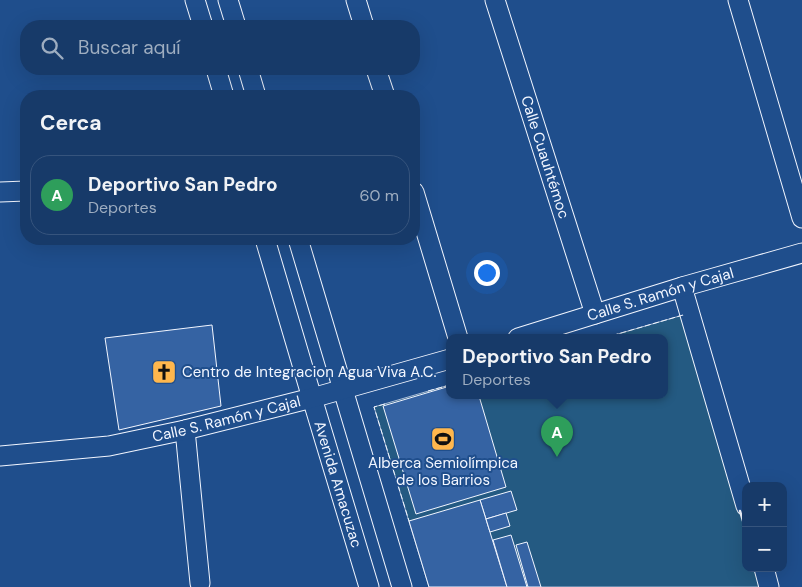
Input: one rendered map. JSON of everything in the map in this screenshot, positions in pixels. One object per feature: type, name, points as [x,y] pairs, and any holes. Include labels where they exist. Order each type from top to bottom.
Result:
[{"type":"street","points":[[196,0],[201,20]]},
{"type":"street","points":[[228,0],[234,20]]},
{"type":"street","points":[[356,0],[362,20]]},
{"type":"street","name":"Calle Cuauhtémoc","points":[[495,0],[595,314]]},
{"type":"street","points":[[738,0],[802,218]]},
{"type":"street","points":[[218,75],[222,90]]},
{"type":"street","points":[[250,75],[254,90]]},
{"type":"street","points":[[378,75],[383,90]]},
{"type":"street","points":[[0,192],[20,191]]},
{"type":"street","points":[[420,212],[457,334]]},
{"type":"street","name":"Avenida Amacuzac","points":[[267,245],[369,587]]},
{"type":"street","points":[[300,245],[402,587]]},
{"type":"street","name":"Calle S. Ramón y Cajal","points":[[531,334],[682,287],[802,253]]},
{"type":"street","points":[[682,287],[742,492]]},
{"type":"street","name":"Calle S. Ramón y Cajal","points":[[0,456],[108,446],[185,430],[312,398],[446,360]]},
{"type":"street","points":[[185,430],[200,583]]},
{"type":"street","points":[[765,572],[769,587]]},
{"type":"shaded area","points":[[683,315],[742,517],[742,572],[758,572],[762,587],[429,587],[374,407],[446,386],[446,399],[668,399],[668,334],[618,334]]},
{"type":"building","name":"Centro de Integracion Agua Viva A.C.","points":[[212,325],[221,406],[119,430],[105,338]]},
{"type":"building","name":"Alberca Semiolímpica de los Barrios","points":[[446,387],[446,399],[480,399],[506,487],[416,514],[383,406]]},
{"type":"building","points":[[511,491],[517,510],[486,519],[480,500]]},
{"type":"building","points":[[480,500],[507,587],[429,587],[409,521]]},
{"type":"building","points":[[506,513],[510,526],[490,532],[486,519]]},
{"type":"building","points":[[511,535],[527,587],[507,587],[493,540]]},
{"type":"building","points":[[527,542],[541,587],[528,587],[516,545]]},
{"type":"fence","points":[[618,334],[683,316]]},
{"type":"fence","points":[[428,391],[446,386]]},
{"type":"fence","points":[[385,404],[374,407],[409,521]]},
{"type":"wall","points":[[740,511],[745,527]]},
{"type":"place","name":"Centro de Integracion Agua Viva A.C.","points":[[164,372]]},
{"type":"place","name":"Alberca Semiolímpica de los Barrios","points":[[443,439]]},
{"type":"place","name":"Deportivo San Pedro","points":[[557,457]]}]
